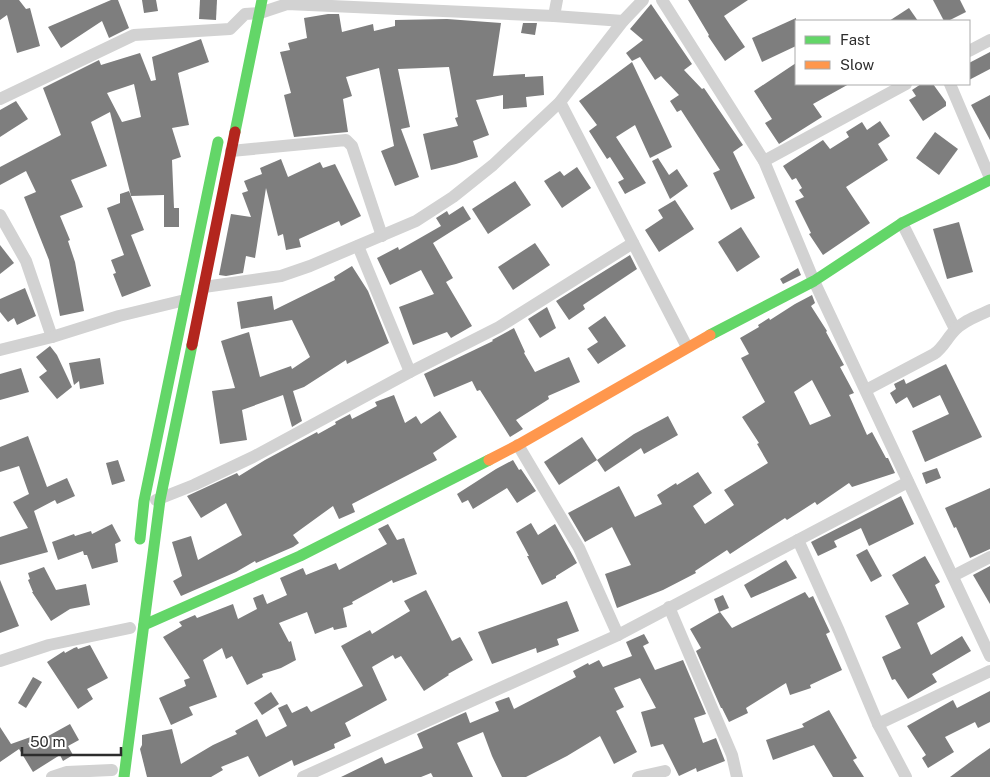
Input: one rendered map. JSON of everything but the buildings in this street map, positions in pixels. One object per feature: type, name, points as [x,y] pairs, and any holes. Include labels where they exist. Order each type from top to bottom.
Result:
[{"type":"main road","points":[[124,777],[160,500],[261,6]]},
{"type":"main road","points":[[241,33],[246,8]]},
{"type":"main road","points":[[139,550],[144,501],[221,128]]},
{"type":"main road","points":[[144,625],[300,556],[518,445],[687,347],[814,281],[902,223],[990,179]]},
{"type":"street","points":[[554,16],[557,0]]},
{"type":"street","points":[[204,287],[281,276],[310,266],[416,221],[453,197],[493,165],[560,102],[623,21],[643,0]]},
{"type":"street","points":[[662,0],[764,161],[814,281],[990,656]]},
{"type":"street","points":[[0,99],[134,35],[230,29],[246,8],[261,6],[287,4],[554,16],[623,21]]},
{"type":"street","points":[[970,50],[990,40]]},
{"type":"street","points":[[764,161],[904,85]]},
{"type":"street","points":[[950,85],[990,179]]},
{"type":"street","points":[[560,102],[687,347]]},
{"type":"street","points":[[232,150],[346,140],[352,146],[382,236]]},
{"type":"street","points":[[0,215],[26,261],[52,337]]},
{"type":"street","points":[[902,223],[955,329]]},
{"type":"street","points":[[144,501],[160,500],[253,457],[410,372],[500,327],[632,243]]},
{"type":"street","points":[[358,246],[410,372]]},
{"type":"street","points":[[0,350],[52,337],[119,316],[185,300]]},
{"type":"street","points":[[866,390],[934,354],[942,348],[955,329],[990,310]]},
{"type":"street","points":[[518,445],[579,548],[618,635]]},
{"type":"street","points":[[304,777],[618,635],[908,482]]},
{"type":"street","points":[[798,540],[878,724],[906,777]]},
{"type":"street","points":[[953,576],[990,557]]},
{"type":"street","points":[[669,607],[732,755],[737,777]]},
{"type":"street","points":[[0,661],[49,645],[130,628]]},
{"type":"street","points":[[878,724],[990,671]]},
{"type":"street","points":[[52,777],[67,772],[112,769]]},
{"type":"street","points":[[638,777],[665,771]]},
{"type":"traffic: fast","points":[[235,132],[262,0]]},
{"type":"traffic: fast","points":[[140,539],[144,501],[218,142]]},
{"type":"traffic: fast","points":[[710,335],[814,281],[902,223],[990,180]]},
{"type":"traffic: fast","points":[[124,777],[160,500],[192,345]]},
{"type":"traffic: fast","points":[[144,625],[300,556],[489,460]]},
{"type":"traffic: slow","points":[[489,460],[710,335]]},
{"type":"traffic: jam","points":[[192,345],[235,132]]}]
